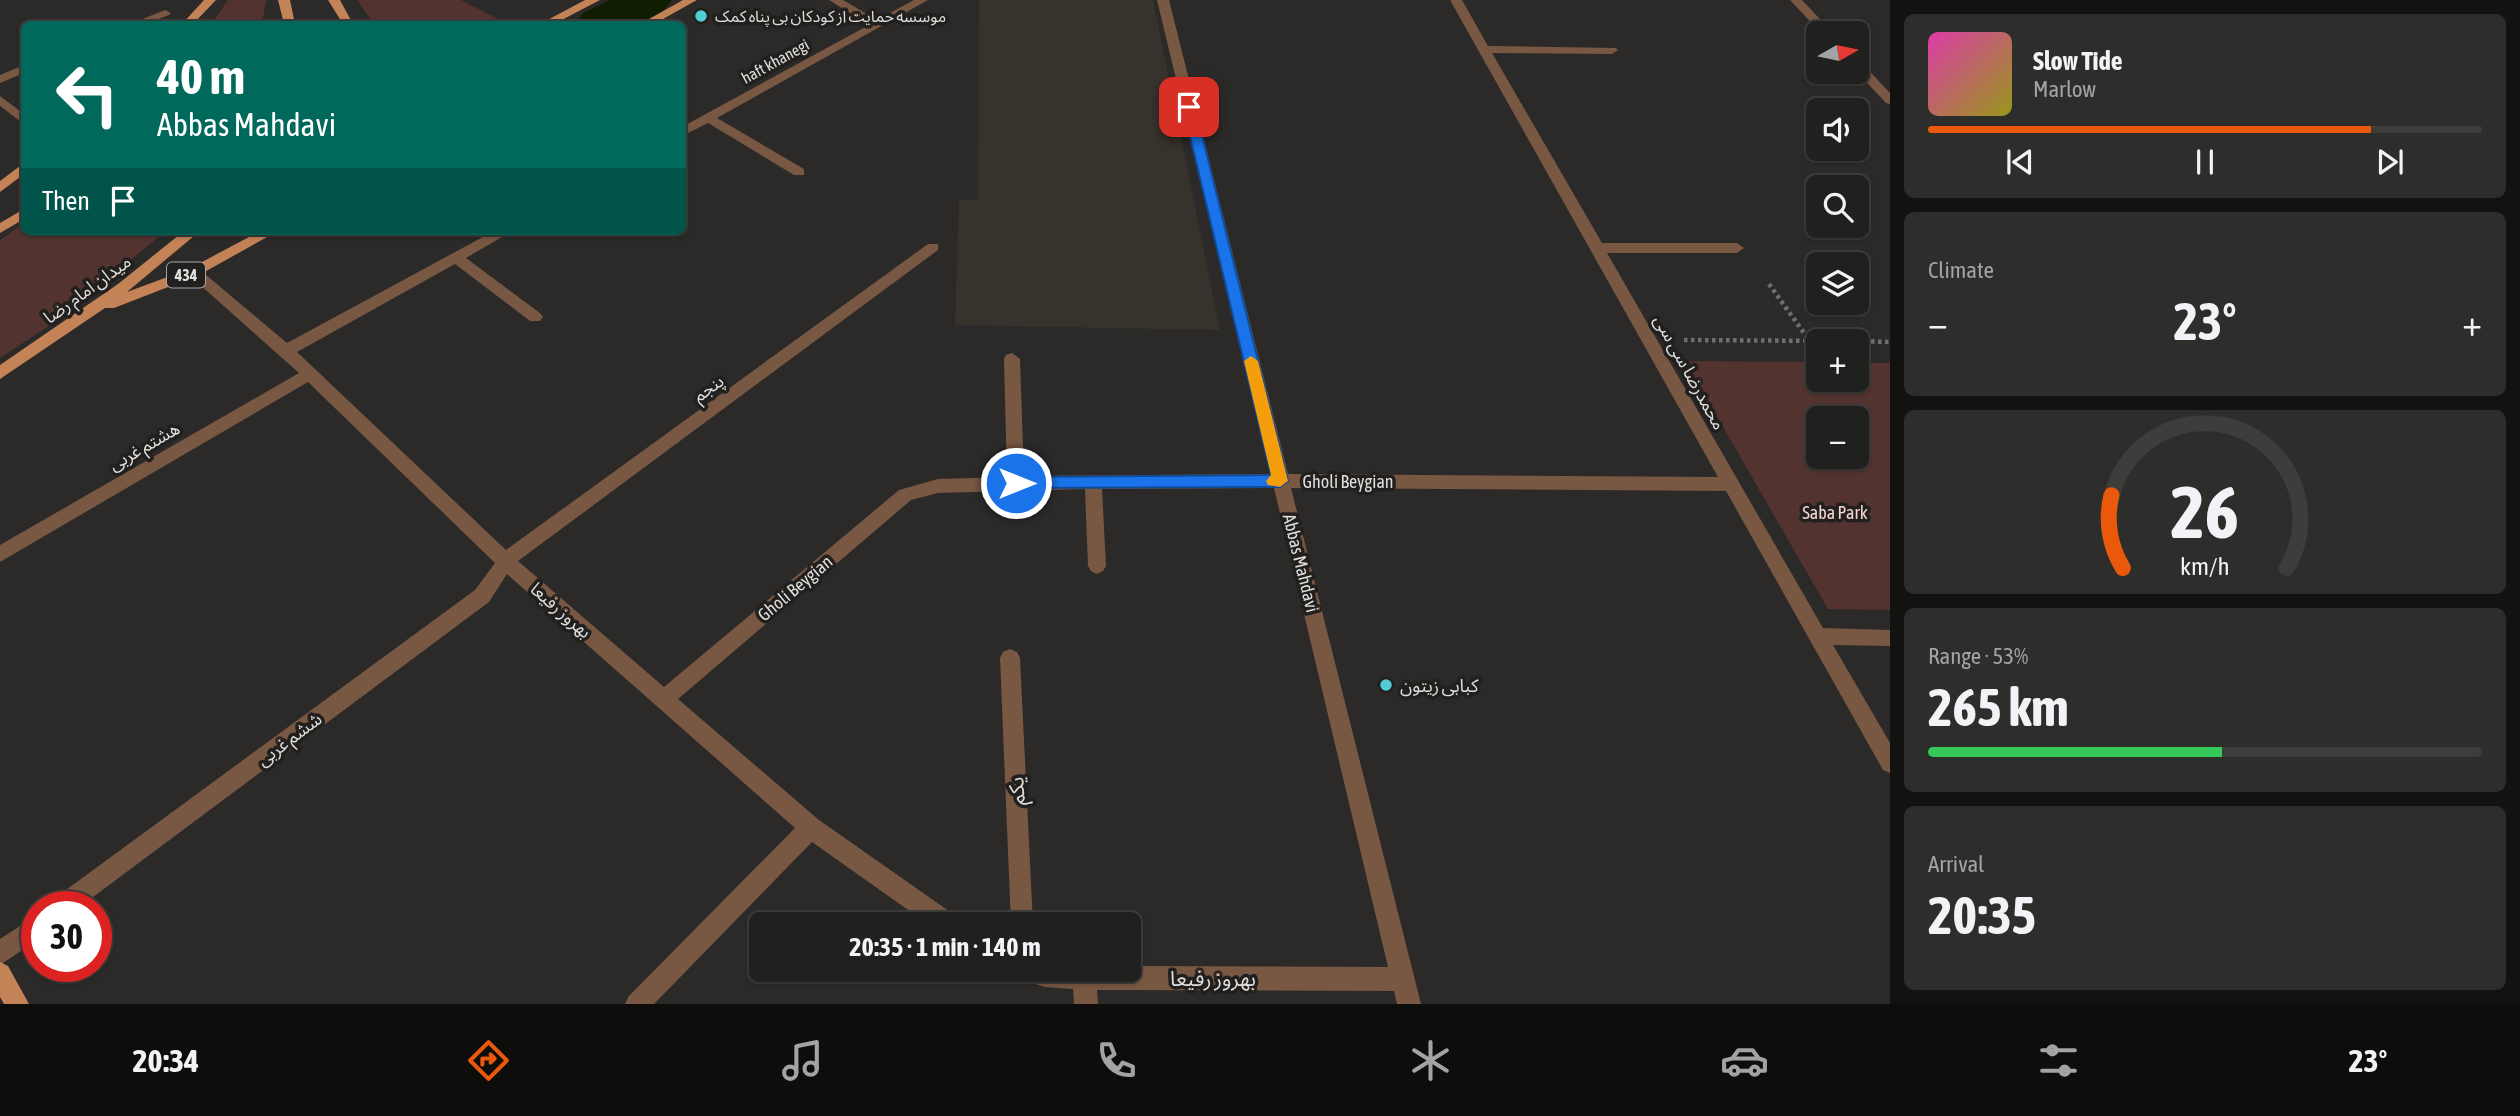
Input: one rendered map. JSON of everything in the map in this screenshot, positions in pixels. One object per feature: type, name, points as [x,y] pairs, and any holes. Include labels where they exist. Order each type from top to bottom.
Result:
[{"type":"main road","points":[[190,21],[211,0]]},
{"type":"main road","points":[[197,21],[211,0]]},
{"type":"main road","points":[[284,0],[289,21]]},
{"type":"main road","points":[[334,0],[346,21]]},
{"type":"main road","points":[[551,21],[594,0]]},
{"type":"main road","points":[[652,21],[691,0]]},
{"type":"main road","points":[[0,188],[21,170]]},
{"type":"main road","points":[[0,229],[21,215]]},
{"type":"main road","name":"میدان امام رضا","points":[[0,373],[96,307],[163,257],[188,235]]},
{"type":"main road","name":"434","points":[[96,307],[138,295],[194,272],[263,235]]},
{"type":"main road","points":[[0,974],[18,1004]]},
{"type":"street","points":[[835,0],[877,25]]},
{"type":"street","name":"haft khanegi","points":[[686,130],[922,0]]},
{"type":"street","name":"Abbas Mahdavi","points":[[1163,0],[1409,1004]]},
{"type":"street","name":"محمدرضا سی سی","points":[[1456,0],[1890,764]]},
{"type":"street","points":[[1796,0],[1816,21]]},
{"type":"street","points":[[144,21],[165,13]]},
{"type":"street","points":[[1484,49],[1612,50]]},
{"type":"street","points":[[0,79],[21,70]]},
{"type":"street","points":[[1869,78],[1890,100]]},
{"type":"street","points":[[0,100],[21,118]]},
{"type":"street","points":[[709,118],[799,172]]},
{"type":"street","points":[[286,351],[498,235]]},
{"type":"street","name":"پنجم","points":[[505,561],[933,247]]},
{"type":"street","points":[[1597,248],[1737,248]]},
{"type":"street","points":[[456,258],[535,317]]},
{"type":"street","name":"بهروز رفیعا","points":[[194,272],[286,351],[505,561],[663,700],[811,828],[931,912]]},
{"type":"street","points":[[1012,359],[1016,483]]},
{"type":"street","name":"هشتم غربی","points":[[0,554],[309,374]]},
{"type":"street","name":"Gholi Beygian","points":[[663,700],[905,495],[938,486],[1280,481],[1730,484]]},
{"type":"street","points":[[1093,483],[1097,566]]},
{"type":"street","name":"ششم غربی","points":[[83,891],[482,596],[494,582],[505,561]]},
{"type":"street","points":[[1818,636],[1890,638]]},
{"type":"street","name":"یکم","points":[[1010,658],[1021,912]]},
{"type":"street","points":[[637,1004],[811,828]]},
{"type":"street","points":[[0,953],[21,938]]},
{"type":"street","name":"بهروز رفیعا","points":[[1141,978],[1403,979]]},
{"type":"street","points":[[1084,982],[1086,1004]]},
{"type":"path","points":[[1769,284],[1806,337]]},
{"type":"path","points":[[1649,340],[1806,341]]},
{"type":"path","points":[[1869,341],[1890,342]]},
{"type":"shaded area","points":[[979,0],[1153,0],[1220,330],[955,325],[959,200],[978,200]]},
{"type":"green space","points":[[228,0],[266,0],[262,21],[213,21]]},
{"type":"green space","points":[[357,0],[461,0],[502,21],[372,21]]},
{"type":"green space","points":[[21,225],[21,235],[161,235],[55,322],[0,358],[0,240]]},
{"type":"green space","name":"Saba Park","points":[[1685,361],[1806,362],[1806,392],[1869,392],[1869,363],[1890,363],[1890,610],[1828,609]]},
{"type":"waterway","points":[[607,21],[648,0]]},
{"type":"slow traffic","points":[[1251,361],[1280,481],[1274,481]]},
{"type":"place","name":"موسسه حمایت از کودکان بی پناه کمک","points":[[701,16]]},
{"type":"place","name":"کبابی زیتون","points":[[1386,685]]},
{"type":"route","points":[[1016,483],[1280,481],[1189,107]]}]
